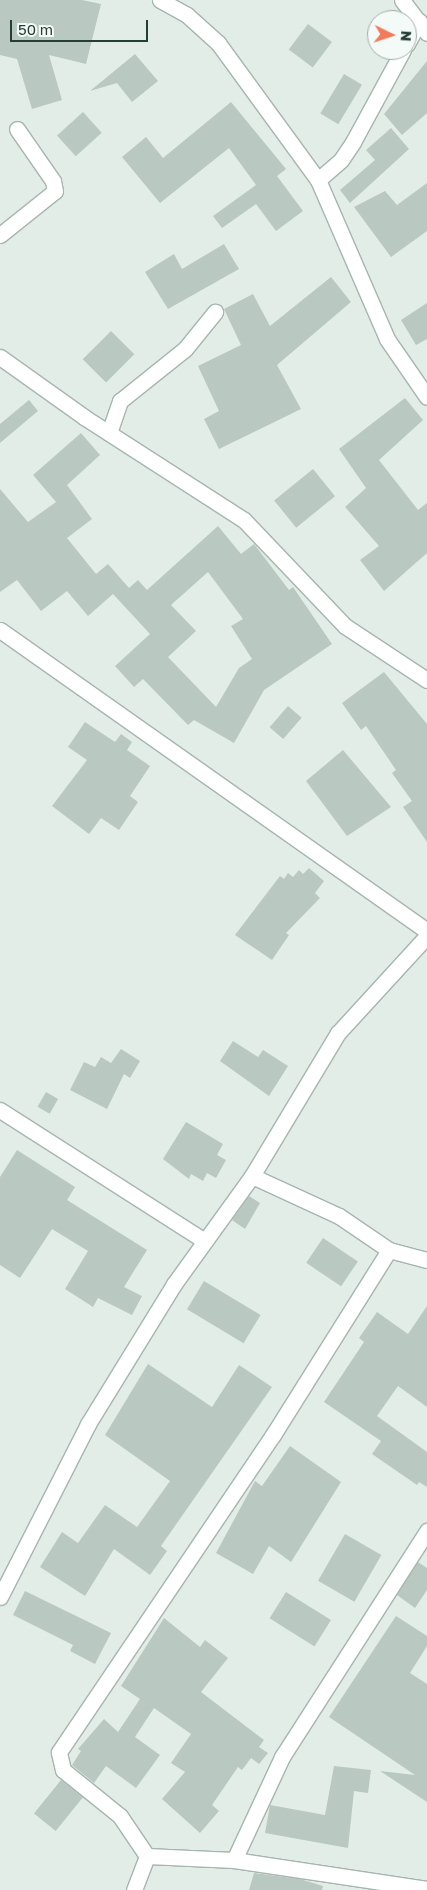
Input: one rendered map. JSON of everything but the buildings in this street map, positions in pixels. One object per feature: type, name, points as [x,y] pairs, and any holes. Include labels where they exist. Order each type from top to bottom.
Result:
[{"type":"street","points":[[160,0],[187,15],[218,43],[318,180],[387,339],[427,397]]},
{"type":"street","points":[[402,0],[423,27]]},
{"type":"street","points":[[318,180],[349,148],[398,60]]},
{"type":"street","points":[[0,235],[54,191],[53,181],[17,129]]},
{"type":"street","points":[[108,433],[120,401],[185,348],[215,312]]},
{"type":"street","points":[[0,357],[108,433],[244,520],[345,626],[427,680]]},
{"type":"street","points":[[0,630],[427,931]]},
{"type":"street","points":[[0,1598],[88,1424],[205,1241],[252,1176],[338,1033],[427,936]]},
{"type":"street","points":[[0,1110],[205,1241]]},
{"type":"street","points":[[252,1176],[331,1211],[389,1250],[427,1260]]},
{"type":"street","points":[[147,1856],[120,1816],[63,1770],[59,1752],[273,1435],[389,1250]]},
{"type":"street","points":[[234,1860],[282,1756],[427,1530]]},
{"type":"street","points":[[147,1856],[234,1860],[427,1889]]},
{"type":"street","points":[[134,1890],[147,1856]]}]
